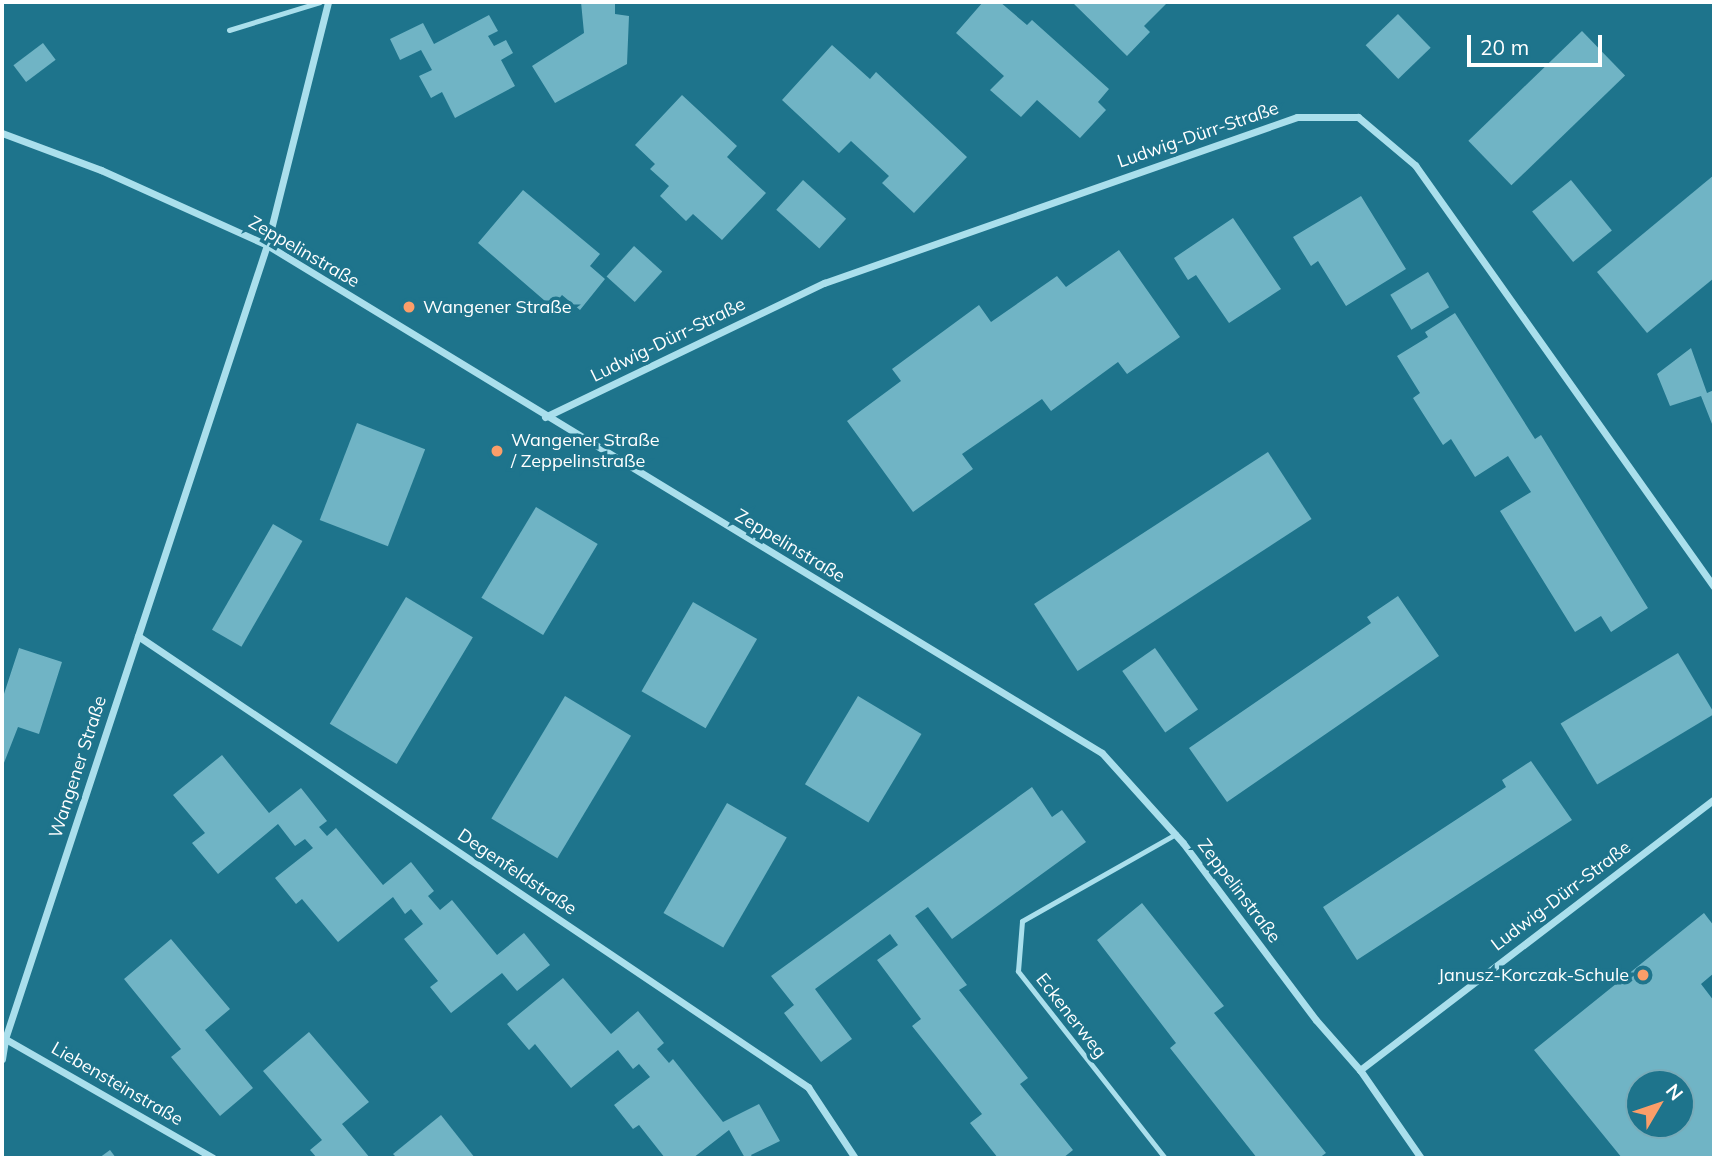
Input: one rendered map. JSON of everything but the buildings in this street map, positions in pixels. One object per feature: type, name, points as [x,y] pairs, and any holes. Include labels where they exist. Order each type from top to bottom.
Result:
[{"type":"street","name":"Wangener Straße","points":[[2,1059],[3,1038],[267,245],[328,2]]},
{"type":"street","name":"Ludwig-Dürr-Straße","points":[[545,417],[824,283],[1297,117],[1358,117],[1415,165],[1714,587]]},
{"type":"street","name":"Zeppelinstraße","points":[[2,133],[101,170],[267,245],[545,417],[1102,753],[1176,834],[1316,1020],[1360,1070],[1422,1158]]},
{"type":"street","name":"Degenfeldstraße","points":[[138,636],[808,1087],[855,1158]]},
{"type":"street","name":"Ludwig-Dürr-Straße","points":[[1360,1070],[1714,799]]},
{"type":"street","name":"Liebensteinstraße","points":[[3,1038],[213,1158]]},
{"type":"lane","points":[[229,30],[320,2]]},
{"type":"lane","name":"Eckenerweg","points":[[1166,1158],[1018,971],[1022,921],[1176,834]]},
{"type":"place","name":"Wangener Straße","points":[[409,307]]},
{"type":"place","name":"Wangener Straße / Zeppelinstraße","points":[[497,451]]},
{"type":"place","name":"Janusz-Korczak-Schule","points":[[1643,975]]}]
